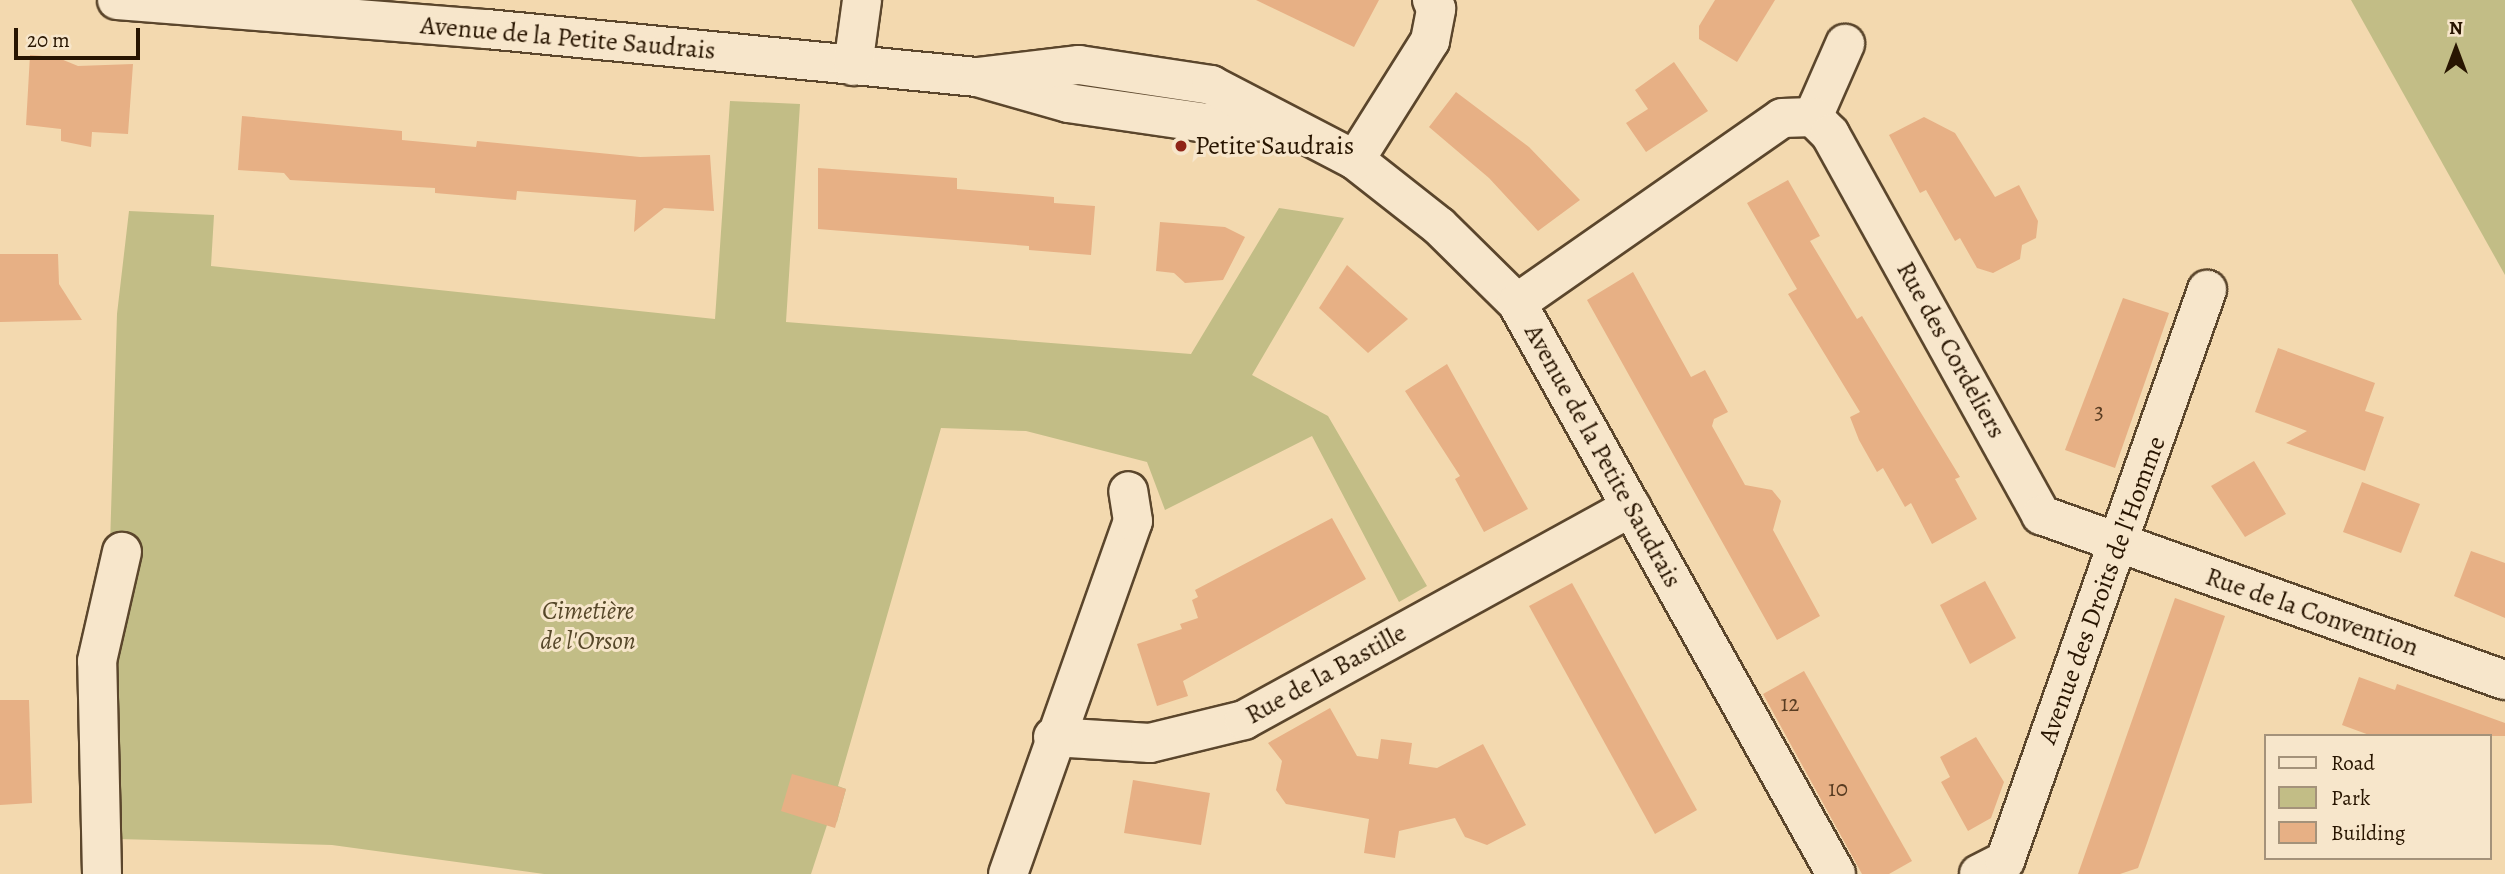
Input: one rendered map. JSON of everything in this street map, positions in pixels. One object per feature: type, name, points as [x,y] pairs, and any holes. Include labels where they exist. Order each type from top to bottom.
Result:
[{"type":"street","name":"Avenue de la Petite Saudrais","points":[[117,0],[487,29],[977,77],[1068,103],[1192,121],[1277,120],[1355,160],[1439,226],[1517,303],[1836,874]]},
{"type":"street","points":[[853,66],[862,0]]},
{"type":"street","points":[[1355,160],[1430,41],[1436,9],[1432,0]]},
{"type":"street","points":[[1517,303],[1782,118],[1813,117],[1845,44]]},
{"type":"street","name":"Rue des Cordeliers","points":[[1813,117],[1830,134],[2041,515],[2120,544]]},
{"type":"street","name":"Avenue des Droits de l'Homme","points":[[1979,874],[2005,861],[2120,544],[2207,290]]},
{"type":"street","points":[[1008,874],[1053,737],[1133,521],[1128,491]]},
{"type":"street","name":"Rue de la Bastille","points":[[1053,737],[1150,743],[1244,720],[1631,507]]},
{"type":"street","name":"Rue de la Convention","points":[[2120,544],[2505,680]]},
{"type":"street","points":[[102,874],[97,661],[122,552]]},
{"type":"green space","points":[[2351,0],[2505,0],[2505,275]]},
{"type":"green space","name":"Cimetière de l'Orson","points":[[730,101],[800,104],[786,322],[1191,354],[1279,208],[1344,218],[1252,375],[1328,416],[1427,586],[1399,602],[1312,436],[1165,510],[1147,462],[1026,431],[941,428],[838,786],[846,789],[837,822],[827,825],[811,874],[544,874],[332,845],[118,839],[107,645],[117,314],[129,211],[214,215],[211,266],[715,319]]},
{"type":"building","points":[[1256,0],[1379,0],[1354,47]]},
{"type":"building","points":[[1715,0],[1775,0],[1737,62],[1699,39],[1699,26]]},
{"type":"building","points":[[30,55],[56,57],[78,66],[133,64],[128,134],[92,132],[91,147],[61,141],[61,129],[26,125]]},
{"type":"building","points":[[1674,62],[1708,111],[1646,152],[1626,123],[1648,109],[1635,90]]},
{"type":"building","points":[[1456,92],[1529,147],[1580,200],[1538,231],[1489,178],[1429,127]]},
{"type":"building","points":[[242,116],[402,131],[402,140],[476,147],[477,141],[640,157],[710,155],[714,211],[664,208],[634,232],[636,200],[517,191],[516,200],[435,193],[435,188],[290,180],[284,173],[238,170]]},
{"type":"building","points":[[1924,117],[1955,133],[1995,197],[2019,185],[2038,221],[2036,238],[2022,245],[2020,259],[1993,273],[1977,268],[1960,238],[1955,241],[1926,190],[1920,193],[1889,135]]},
{"type":"building","points":[[818,168],[957,178],[957,189],[1054,197],[1054,203],[1095,206],[1091,255],[1029,250],[1029,246],[818,229]]},
{"type":"building","points":[[1788,180],[1820,236],[1810,241],[1857,319],[1862,316],[1960,477],[1955,479],[1977,519],[1932,544],[1911,503],[1905,507],[1883,468],[1877,472],[1859,440],[1850,417],[1860,412],[1788,294],[1797,289],[1747,203]]},
{"type":"building","points":[[1160,222],[1225,227],[1245,237],[1223,280],[1185,283],[1174,273],[1156,271]]},
{"type":"building","points":[[0,254],[58,254],[59,284],[82,320],[0,322]]},
{"type":"building","points":[[1347,265],[1408,319],[1368,353],[1319,308]]},
{"type":"building","points":[[1633,272],[1691,377],[1705,370],[1728,412],[1714,419],[1712,426],[1745,485],[1772,490],[1781,501],[1773,530],[1820,616],[1777,640],[1587,300]]},
{"type":"building","points":[[2123,298],[2169,313],[2115,468],[2065,450]]},
{"type":"building","points":[[2278,348],[2375,383],[2365,411],[2384,417],[2365,471],[2286,443],[2307,431],[2255,412]]},
{"type":"building","points":[[1447,364],[1528,509],[1484,532],[1455,479],[1460,476],[1405,391]]},
{"type":"building","points":[[2254,461],[2286,514],[2245,537],[2211,486]]},
{"type":"building","points":[[2362,482],[2420,504],[2401,553],[2343,532]]},
{"type":"building","points":[[1332,518],[1366,579],[1183,681],[1188,696],[1157,706],[1137,644],[1182,629],[1180,624],[1198,618],[1192,600],[1198,597],[1195,590]]},
{"type":"building","points":[[2471,551],[2505,563],[2505,618],[2454,596]]},
{"type":"building","points":[[1985,581],[2016,638],[1970,664],[1940,605]]},
{"type":"building","points":[[1572,583],[1697,810],[1655,834],[1529,606]]},
{"type":"building","points":[[2175,598],[2225,616],[2147,843],[2138,868],[2120,874],[2078,874]]},
{"type":"building","points":[[1804,671],[1912,861],[1889,874],[1862,874],[1763,694]]},
{"type":"building","points":[[2359,677],[2395,690],[2397,684],[2505,723],[2505,736],[2367,734],[2342,725]]},
{"type":"building","points":[[0,700],[29,700],[32,803],[0,805]]},
{"type":"building","points":[[1330,708],[1357,756],[1378,759],[1381,739],[1412,743],[1409,764],[1437,768],[1483,744],[1526,825],[1487,845],[1465,837],[1455,818],[1399,831],[1395,858],[1364,853],[1369,819],[1286,804],[1276,790],[1282,761],[1268,743]]},
{"type":"building","points":[[1976,737],[2004,782],[1991,818],[1968,831],[1941,782],[1950,777],[1940,757]]},
{"type":"building","points":[[792,774],[846,789],[835,828],[781,811]]},
{"type":"building","points":[[1133,780],[1210,793],[1201,845],[1124,833]]},
{"type":"place","name":"Petite Saudrais","points":[[1181,146]]}]
